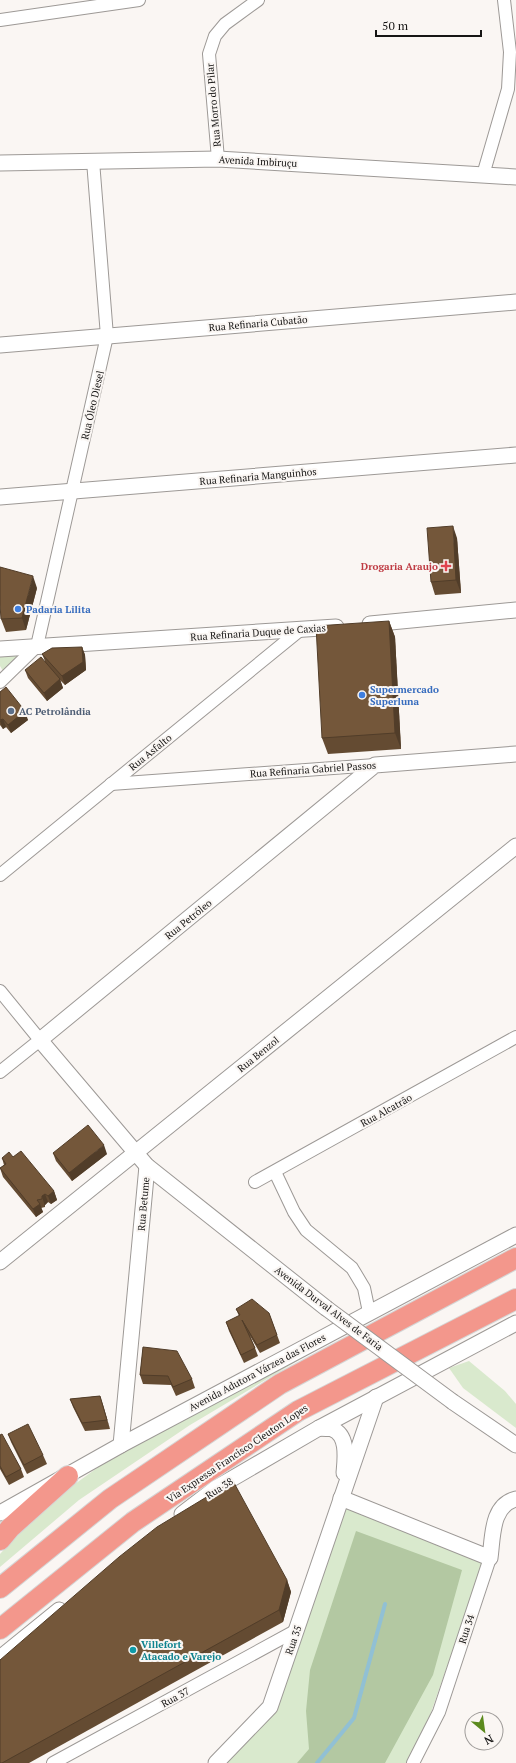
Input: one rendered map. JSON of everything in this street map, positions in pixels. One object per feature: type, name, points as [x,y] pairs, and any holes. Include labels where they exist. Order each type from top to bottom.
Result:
[{"type":"highway","points":[[0,1588],[110,1499],[280,1384],[516,1258]]},
{"type":"highway","name":"Via Expressa Francisco Cleuton Lopes","points":[[0,1629],[133,1522],[298,1411],[516,1299]]},
{"type":"highway","points":[[0,1540],[10,1528],[68,1476]]},
{"type":"street","points":[[0,20],[139,0]]},
{"type":"street","name":"Rua Morro do Pilar","points":[[218,159],[209,54],[215,36],[226,24],[258,0]]},
{"type":"street","points":[[483,175],[508,89],[510,52],[504,0]]},
{"type":"street","name":"Avenida Imbiruçu","points":[[0,164],[218,159],[516,178]]},
{"type":"street","name":"Rua Óleo Diesel","points":[[37,646],[108,336],[93,161]]},
{"type":"street","name":"Rua Refinaria Cubatão","points":[[0,345],[516,302]]},
{"type":"street","name":"Rua Refinaria Manguinhos","points":[[0,497],[516,455]]},
{"type":"street","name":"Rua Refinaria Duque de Caxias","points":[[0,649],[300,630],[516,610]]},
{"type":"street","name":"Rua Asfalto","points":[[0,875],[300,630]]},
{"type":"street","points":[[0,682],[37,646]]},
{"type":"street","name":"Rua Refinaria Gabriel Passos","points":[[111,784],[516,754]]},
{"type":"street","name":"Rua Petróleo","points":[[0,1072],[375,765]]},
{"type":"street","name":"Rua Benzol","points":[[0,1262],[516,846]]},
{"type":"street","name":"Rua Betume","points":[[0,991],[147,1166],[121,1445]]},
{"type":"street","name":"Rua Alcatrão","points":[[255,1182],[516,1037]]},
{"type":"street","name":"Avenida Durval Alves de Faria","points":[[147,1166],[326,1308],[453,1402],[516,1445]]},
{"type":"street","points":[[275,1172],[294,1212],[306,1230],[352,1268],[364,1288],[368,1312]]},
{"type":"street","name":"Avenida Adutora Várzea das Flores","points":[[0,1513],[121,1445],[368,1312],[516,1235]]},
{"type":"street","points":[[376,1397],[516,1323]]},
{"type":"street","name":"Rua 38","points":[[168,1524],[216,1488],[319,1428],[376,1397]]},
{"type":"street","name":"Rua 35","points":[[216,1763],[270,1707],[340,1498],[376,1397]]},
{"type":"street","name":"Rua 35","points":[[319,1428],[333,1429],[342,1438],[346,1456],[340,1498]]},
{"type":"street","points":[[340,1498],[490,1558]]},
{"type":"street","name":"Rua 34","points":[[413,1763],[439,1712],[490,1558],[497,1514],[502,1506],[516,1499]]},
{"type":"street","points":[[0,1658],[72,1600]]},
{"type":"street","name":"Rua 37","points":[[53,1763],[297,1630]]},
{"type":"green space","points":[[23,650],[3,671],[0,666],[0,654]]},
{"type":"green space","points":[[346,1332],[190,1425],[79,1500],[0,1567],[0,1554],[42,1508],[108,1460]]},
{"type":"green space","points":[[469,1361],[505,1391],[516,1404],[516,1428],[463,1388],[449,1368]]},
{"type":"green space","points":[[344,1505],[484,1561],[421,1741],[407,1763],[224,1763],[270,1715]]},
{"type":"green space","points":[[356,1531],[462,1570],[433,1675],[385,1763],[297,1763],[309,1749],[306,1711],[310,1670]]},
{"type":"building","name":"Drogaria Araujo","points":[[453,526],[456,580],[431,582],[427,528]]},
{"type":"building","name":"Padaria Lilita","points":[[0,567],[33,576],[22,618],[1,619]]},
{"type":"building","name":"Supermercado Superluna","points":[[389,621],[395,733],[322,738],[316,626]]},
{"type":"building","points":[[82,647],[83,662],[62,676],[42,654],[52,648]]},
{"type":"building","points":[[41,657],[60,679],[44,693],[25,670]]},
{"type":"building","name":"AC Petrolândia","points":[[6,687],[25,711],[8,725],[3,719],[0,720],[0,692]]},
{"type":"building","points":[[88,1125],[104,1145],[69,1173],[53,1153]]},
{"type":"building","points":[[21,1151],[54,1191],[48,1196],[45,1194],[42,1196],[42,1199],[37,1200],[40,1204],[33,1209],[0,1168],[6,1164],[2,1158],[9,1152],[13,1157]]},
{"type":"building","points":[[252,1299],[269,1313],[277,1335],[257,1345],[242,1320],[255,1348],[241,1355],[226,1322],[240,1315],[236,1309]]},
{"type":"building","points":[[143,1347],[177,1351],[192,1379],[173,1387],[168,1376],[140,1375]]},
{"type":"building","points":[[100,1396],[107,1420],[82,1423],[70,1399]]},
{"type":"building","points":[[28,1424],[43,1455],[24,1465],[8,1434]]},
{"type":"building","points":[[2,1434],[21,1469],[6,1477],[0,1466],[0,1435]]},
{"type":"building","name":"Villefort Atacado e Varejo","points":[[233,1481],[287,1580],[279,1610],[0,1763],[0,1660],[119,1557],[157,1527]]},
{"type":"waterway","points":[[317,1763],[354,1718],[385,1604]]},
{"type":"place","name":"Drogaria Araujo","points":[[446,566]]},
{"type":"place","name":"Padaria Lilita","points":[[18,609]]},
{"type":"place","name":"Supermercado Superluna","points":[[362,695]]},
{"type":"place","name":"AC Petrolândia","points":[[11,711]]},
{"type":"place","name":"Villefort Atacado e Varejo","points":[[133,1650]]}]
